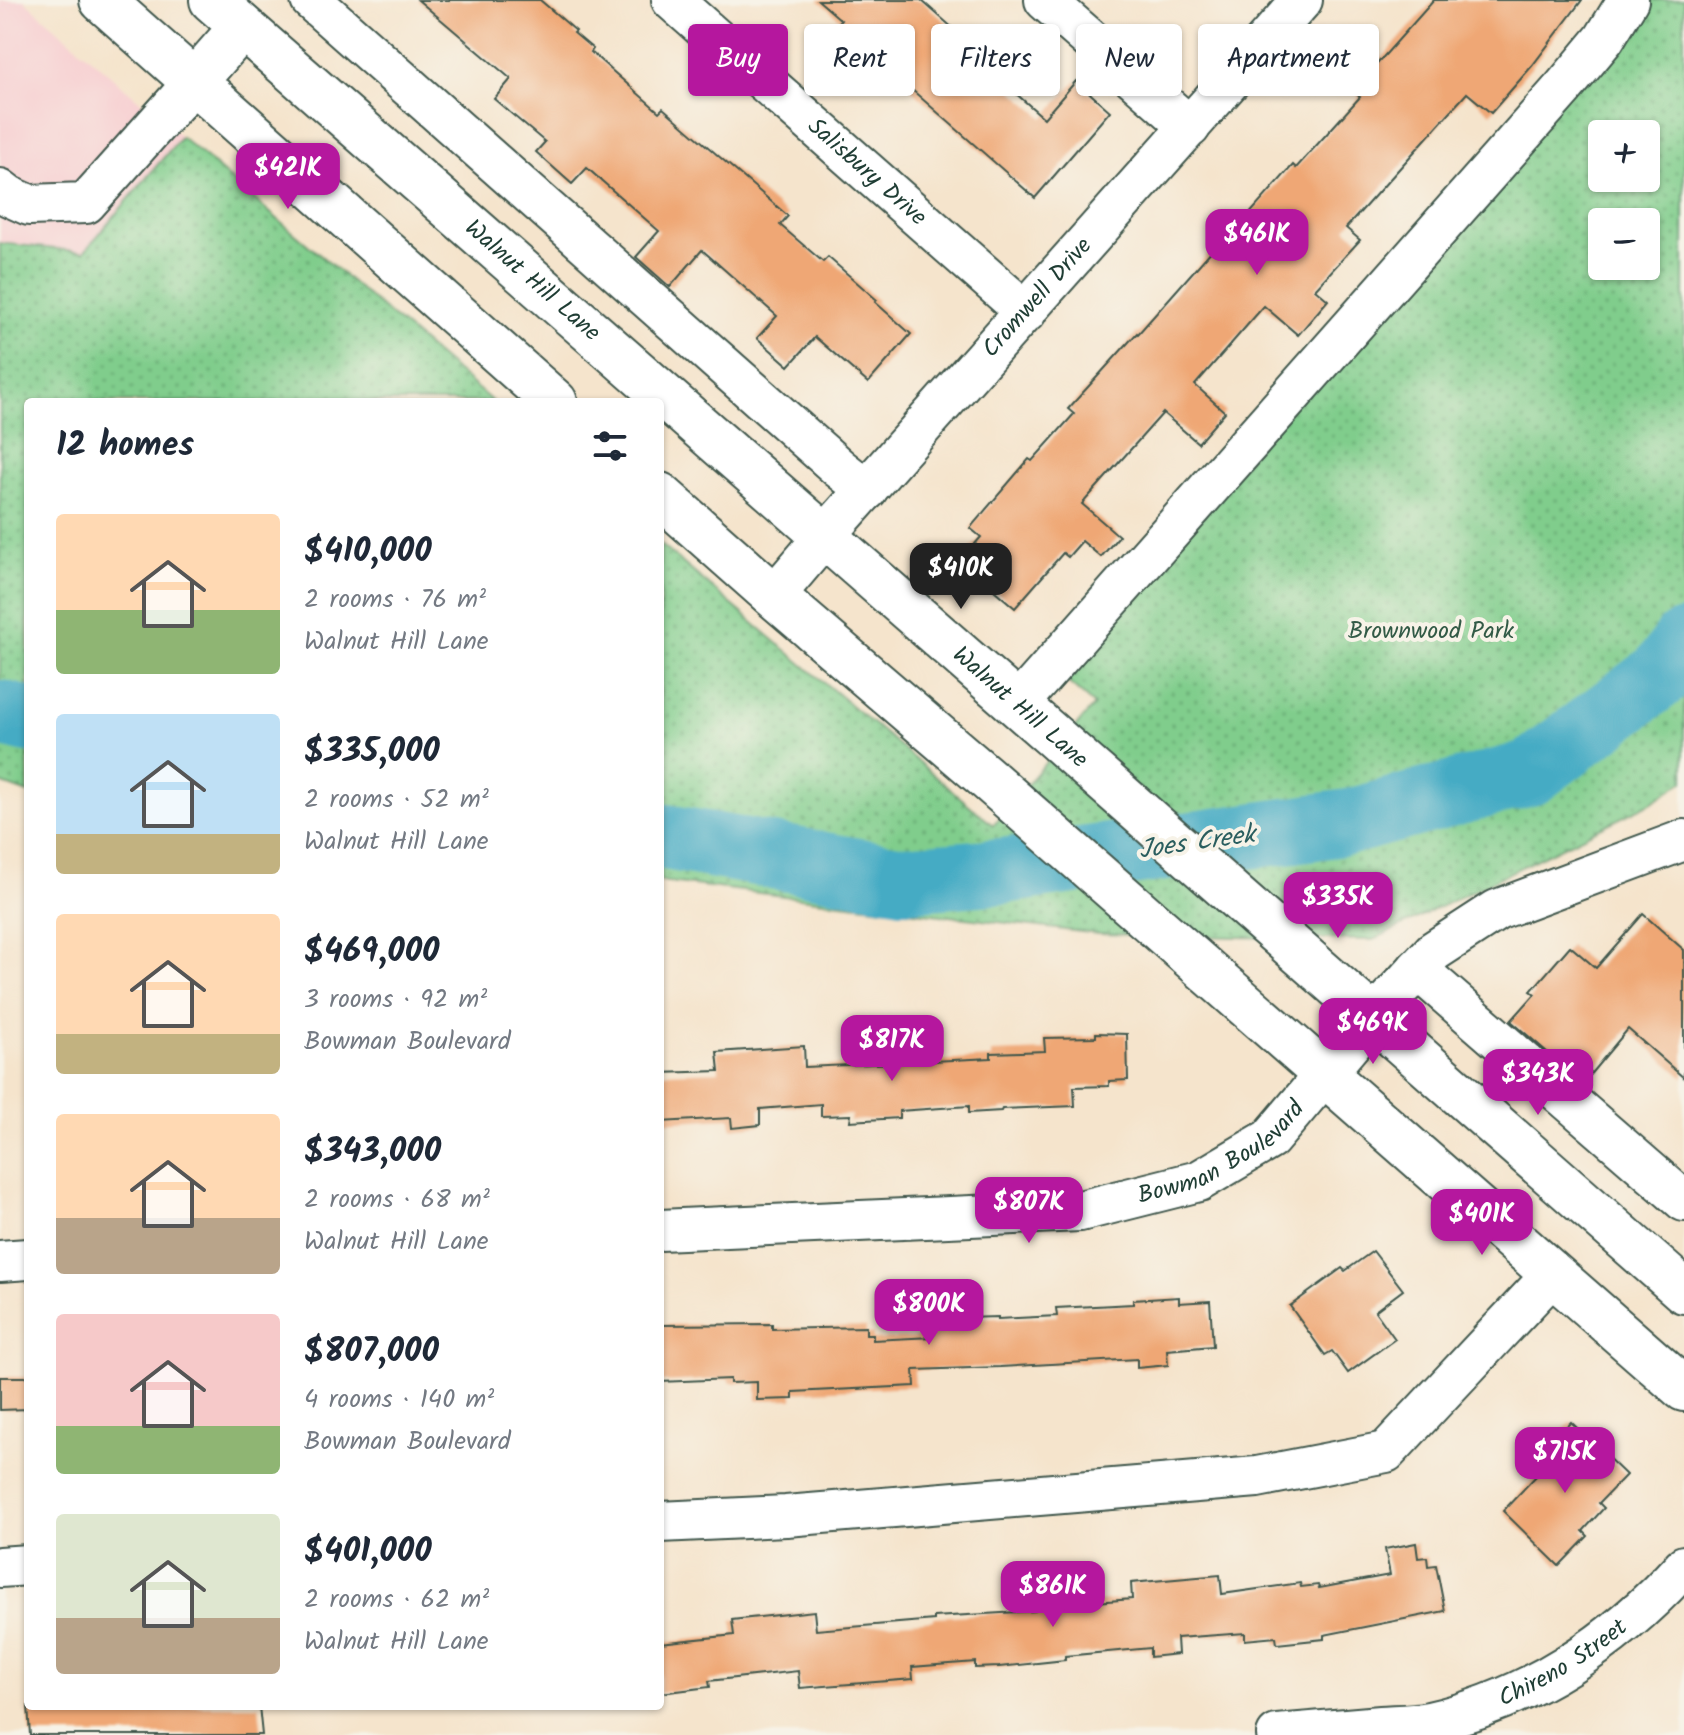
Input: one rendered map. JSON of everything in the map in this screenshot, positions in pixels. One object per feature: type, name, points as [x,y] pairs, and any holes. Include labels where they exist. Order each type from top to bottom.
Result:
[{"type":"main road","points":[[102,0],[550,398]]},
{"type":"main road","points":[[194,82],[227,13]]},
{"type":"main road","name":"Walnut Hill Lane","points":[[227,13],[1684,1291]]},
{"type":"main road","points":[[664,499],[1684,1389]]},
{"type":"street","points":[[311,0],[867,490]]},
{"type":"street","name":"Salisbury Drive","points":[[672,0],[1026,312]]},
{"type":"street","points":[[1045,0],[1190,127]]},
{"type":"street","name":"Cromwell Drive","points":[[774,596],[1302,0]]},
{"type":"street","points":[[1017,705],[1564,87],[1604,39],[1628,0]]},
{"type":"street","points":[[0,189],[29,205],[86,203],[194,82]]},
{"type":"street","name":"Bowman Boulevard","points":[[664,1230],[1080,1211],[1199,1181],[1270,1139],[1373,1017],[1434,951],[1497,910],[1684,840]]},
{"type":"street","points":[[1417,969],[1684,1201]]},
{"type":"street","points":[[0,1261],[24,1259]]},
{"type":"street","points":[[664,1522],[786,1516],[1257,1477],[1386,1452],[1553,1274]]},
{"type":"street","points":[[0,1567],[24,1565]]},
{"type":"street","name":"Chireno Street","points":[[1277,1735],[1427,1722],[1495,1703],[1562,1670],[1661,1592],[1684,1566]]},
{"type":"shaded area","points":[[0,0],[24,0],[181,137],[84,253],[0,243]]},
{"type":"green space","name":"Brownwood Park","points":[[1635,0],[1684,0],[1684,781],[1651,803],[1373,940],[1098,934],[664,881],[664,547],[993,825],[1094,705],[1063,678]]},
{"type":"green space","points":[[181,137],[488,398],[24,398],[24,792],[0,783],[0,243],[84,252]]},
{"type":"building","points":[[418,0],[540,0],[576,31],[574,33],[593,49],[591,52],[659,112],[663,108],[788,216],[780,225],[823,262],[828,257],[911,334],[868,383],[815,337],[789,366],[757,338],[777,316],[702,250],[670,287],[636,257],[659,231],[587,168],[572,184],[536,152],[545,142],[494,99],[511,79]]},
{"type":"building","points":[[818,0],[921,0],[948,24],[931,24],[931,96],[1019,96],[1044,118],[1076,81],[1076,96],[1093,96],[1110,111],[1035,198],[915,93],[915,24],[837,24],[841,20]]},
{"type":"building","points":[[1434,0],[1582,0],[1532,66],[1491,113],[1467,93],[1346,228],[1360,240],[1315,289],[1328,300],[1298,335],[1264,306],[1195,385],[1225,412],[1198,443],[1163,413],[1082,504],[1119,536],[1101,557],[1082,541],[1068,557],[1063,553],[1015,608],[960,561],[981,537],[970,528],[1029,459],[1032,461],[1074,414],[1068,409],[1213,249],[1216,252],[1359,96],[1379,96],[1379,62]]},
{"type":"building","points":[[1643,914],[1684,950],[1684,1078],[1628,1029],[1583,1083],[1511,1021],[1535,994],[1531,991],[1570,946],[1596,968]]},
{"type":"building","points":[[1096,1033],[1127,1034],[1128,1080],[1109,1081],[1109,1086],[1074,1087],[1075,1106],[969,1113],[969,1106],[899,1111],[899,1118],[850,1121],[851,1115],[821,1116],[821,1104],[760,1109],[760,1125],[732,1128],[731,1118],[664,1122],[664,1073],[719,1071],[717,1052],[804,1046],[805,1067],[991,1058],[991,1053],[1045,1051],[1044,1038],[1096,1037]]},
{"type":"building","points":[[1373,1251],[1403,1290],[1375,1311],[1395,1339],[1348,1373],[1332,1351],[1325,1355],[1290,1306],[1342,1268],[1345,1271]]},
{"type":"building","points":[[1179,1297],[1179,1303],[1210,1301],[1213,1346],[1167,1350],[1168,1365],[1137,1368],[1137,1359],[914,1370],[915,1386],[793,1392],[793,1399],[757,1400],[757,1382],[730,1383],[730,1379],[664,1382],[664,1325],[772,1324],[772,1329],[866,1327],[866,1334],[873,1334],[873,1340],[932,1337],[931,1312],[964,1311],[964,1318],[1057,1316],[1056,1308],[1133,1304],[1133,1300]]},
{"type":"building","points":[[0,1377],[24,1377],[24,1409],[0,1410]]},
{"type":"building","points":[[1571,1422],[1626,1475],[1599,1503],[1604,1508],[1583,1531],[1588,1536],[1559,1566],[1503,1511],[1556,1455],[1547,1446]]},
{"type":"building","points":[[1416,1543],[1418,1558],[1427,1557],[1428,1566],[1436,1565],[1445,1611],[1324,1635],[1324,1639],[1277,1644],[1276,1637],[1245,1640],[1245,1633],[1177,1638],[1178,1654],[1150,1657],[1150,1648],[1065,1656],[1065,1660],[999,1667],[975,1668],[975,1662],[912,1667],[913,1679],[800,1688],[798,1671],[709,1681],[710,1687],[664,1693],[664,1643],[734,1635],[732,1620],[814,1611],[816,1630],[934,1620],[934,1617],[1035,1611],[1035,1607],[1132,1599],[1131,1583],[1220,1575],[1222,1594],[1300,1583],[1301,1587],[1318,1585],[1319,1588],[1390,1575],[1385,1549]]},
{"type":"building","points":[[28,1710],[259,1710],[262,1735],[30,1735]]},
{"type":"waterway","name":"Joes Creek","points":[[664,837],[903,879],[1003,871],[1349,822],[1530,773],[1662,674],[1684,643]]},
{"type":"waterway","name":"Joes Creek","points":[[0,713],[24,719]]}]
